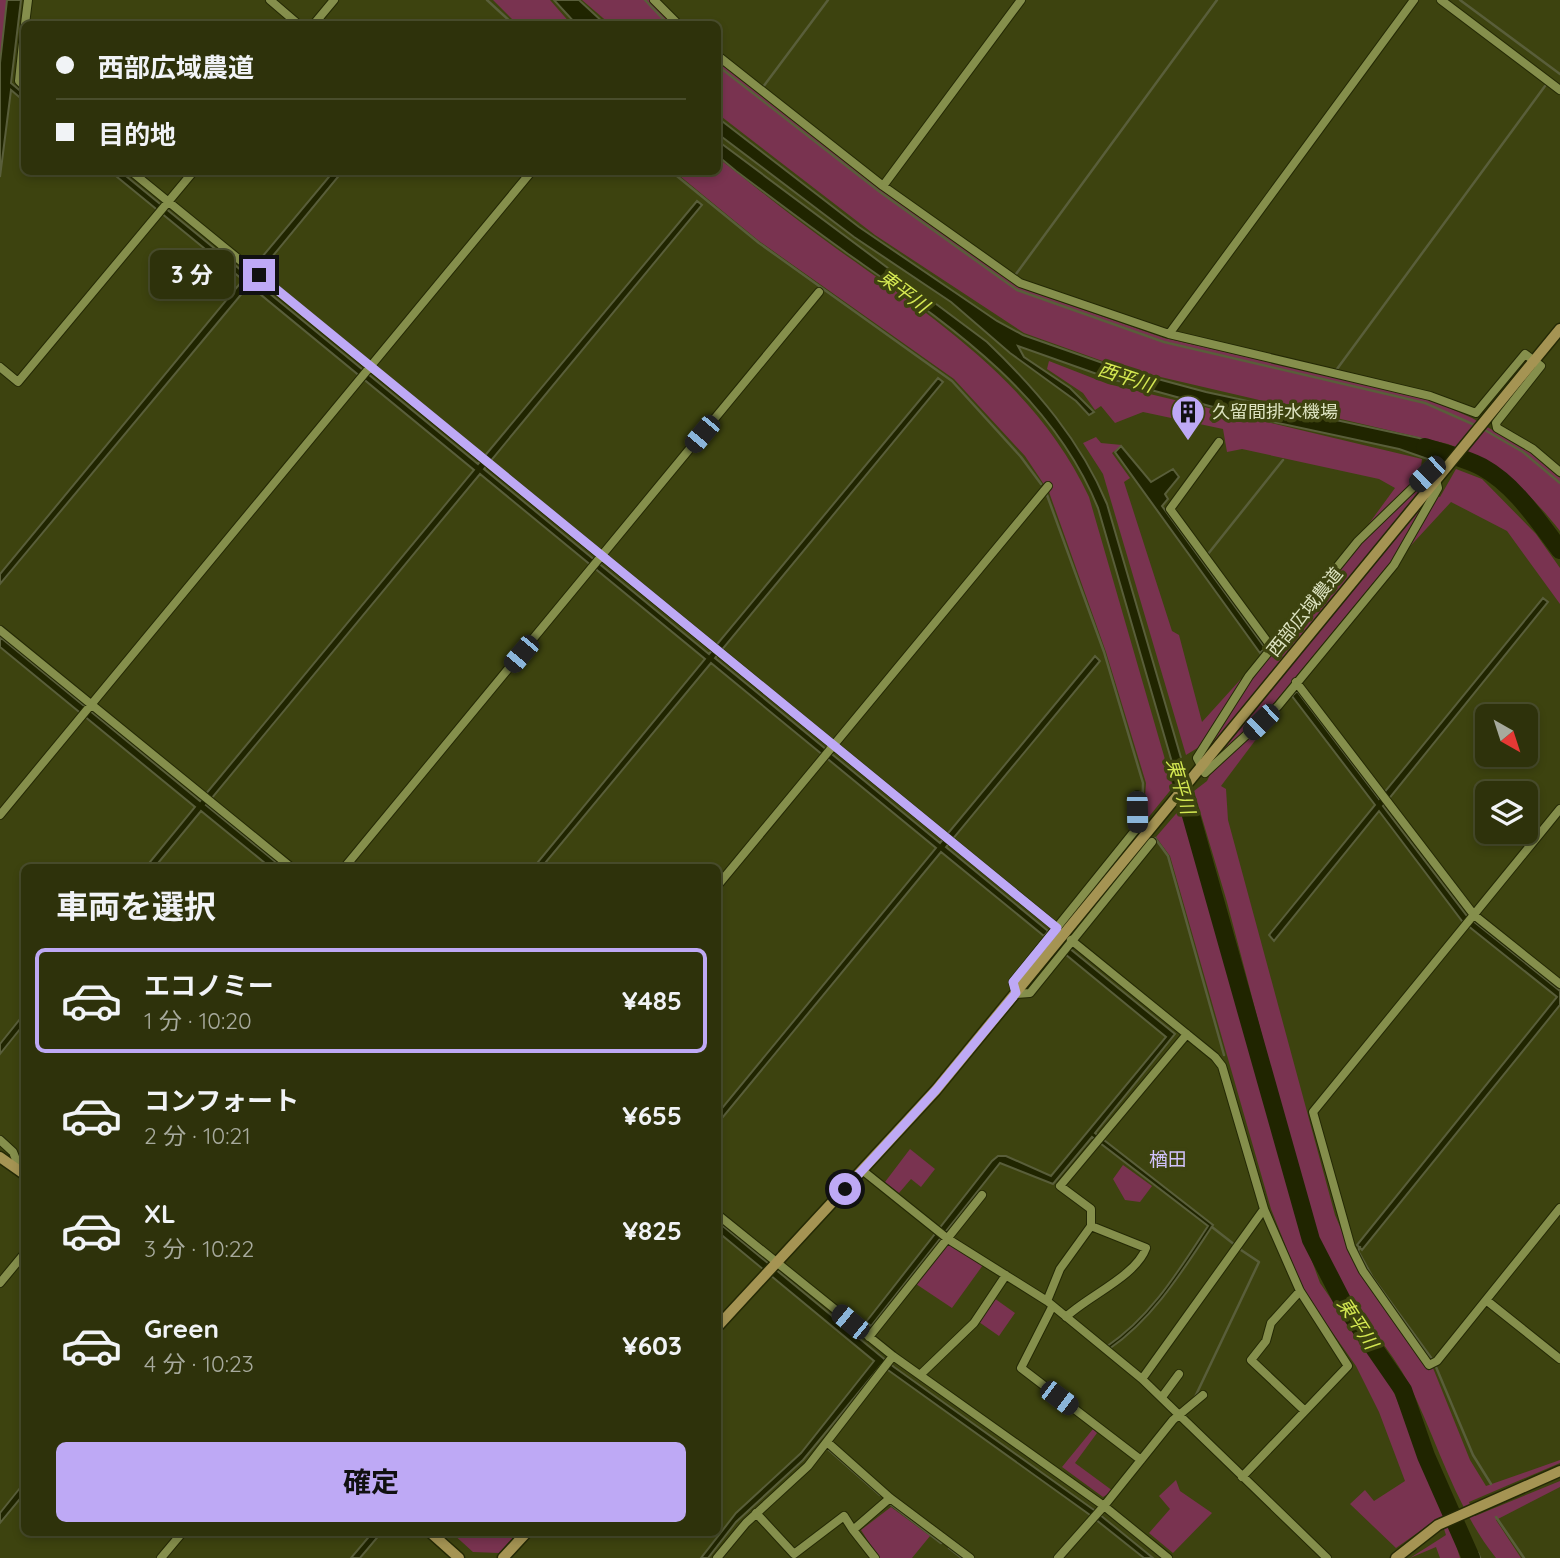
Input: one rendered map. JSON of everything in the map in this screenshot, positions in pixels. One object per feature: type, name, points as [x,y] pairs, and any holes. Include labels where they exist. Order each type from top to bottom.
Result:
[{"type":"street","points":[[25,21],[28,0]]},
{"type":"street","points":[[270,0],[294,21]]},
{"type":"street","points":[[316,21],[334,0]]},
{"type":"street","points":[[654,0],[675,21]]},
{"type":"street","points":[[883,186],[1021,0]]},
{"type":"street","points":[[1169,334],[1413,0]]},
{"type":"street","points":[[1441,0],[1560,90]]},
{"type":"street","points":[[721,58],[883,186],[1020,283],[1169,334],[1430,396],[1476,413],[1525,354],[1541,366],[1496,423],[1560,472]]},
{"type":"street","points":[[21,62],[21,83]]},
{"type":"street","points":[[135,175],[600,558],[721,654],[831,748],[1057,928]]},
{"type":"street","points":[[0,367],[18,382],[190,175]]},
{"type":"street","points":[[0,815],[529,175]]},
{"type":"street","points":[[347,864],[819,292]]},
{"type":"street","points":[[1534,361],[1560,329]]},
{"type":"street","name":"西部広域農道","points":[[1016,993],[1534,361]]},
{"type":"street","points":[[1219,442],[1170,509],[1272,648]]},
{"type":"street","points":[[1427,474],[1436,480],[1438,488],[1394,565],[1278,706],[1212,769],[1205,772],[1197,758],[1248,676],[1272,648],[1358,541],[1427,474]]},
{"type":"street","points":[[721,881],[1048,486]]},
{"type":"street","points":[[0,630],[287,864]]},
{"type":"street","points":[[1296,682],[1474,915],[1560,984]]},
{"type":"street","points":[[1016,993],[1013,982],[1137,828],[1137,795]]},
{"type":"street","points":[[1560,809],[1313,1112],[1338,1209],[1351,1247],[1363,1271],[1429,1365],[1437,1361],[1560,1208]]},
{"type":"street","points":[[1016,993],[1030,993],[1152,842]]},
{"type":"street","points":[[1071,940],[1187,1034],[1222,1066],[1264,1209],[1300,1291],[1348,1366],[1242,1477]]},
{"type":"street","points":[[721,1323],[936,1090],[1016,993]]},
{"type":"street","points":[[1141,1460],[1021,1368],[1050,1304],[1060,1269],[1091,1226],[1091,1209],[1060,1186],[1187,1034]]},
{"type":"street","points":[[0,1140],[13,1152],[21,1169]]},
{"type":"street","points":[[0,1157],[21,1172]]},
{"type":"street","points":[[862,1170],[946,1238],[1050,1304],[1142,1379],[1326,1558]]},
{"type":"street","points":[[869,1337],[982,1195]]},
{"type":"street","points":[[1142,1379],[1264,1209]]},
{"type":"street","points":[[721,1217],[892,1358],[920,1375],[1168,1558]]},
{"type":"street","points":[[1066,1317],[1083,1301],[1120,1278],[1146,1248],[1091,1226]]},
{"type":"street","points":[[0,1283],[21,1258]]},
{"type":"street","points":[[920,1375],[974,1323],[1006,1275]]},
{"type":"street","points":[[1300,1291],[1271,1323],[1266,1341],[1251,1360],[1305,1411]]},
{"type":"street","points":[[1486,1300],[1560,1359]]},
{"type":"street","points":[[717,1558],[756,1513],[808,1466],[892,1358]]},
{"type":"street","points":[[1162,1397],[1180,1374]]},
{"type":"street","points":[[1058,1558],[1174,1420],[1203,1395]]},
{"type":"street","points":[[827,1442],[890,1499],[970,1558]]},
{"type":"street","points":[[1396,1558],[1438,1525],[1560,1471]]},
{"type":"street","points":[[853,1530],[890,1499]]},
{"type":"street","points":[[756,1513],[796,1556],[844,1516],[875,1558]]},
{"type":"street","points":[[161,1558],[179,1536]]},
{"type":"street","points":[[435,1536],[459,1558]]},
{"type":"street","points":[[503,1558],[523,1536]]},
{"type":"shaded area","points":[[0,0],[7,0],[0,63]]},
{"type":"shaded area","points":[[493,0],[550,0],[568,21],[514,21]]},
{"type":"shaded area","points":[[582,0],[650,0],[671,21],[606,21]]},
{"type":"shaded area","points":[[721,62],[881,187],[1018,287],[1164,338],[1427,398],[1472,418],[1530,452],[1560,478],[1560,531],[1510,479],[1482,460],[1448,444],[1122,368],[1024,333],[875,235],[721,116]]},
{"type":"shaded area","points":[[721,160],[946,328],[980,357],[1041,421],[1067,457],[1089,497],[1173,787],[1143,824],[1146,783],[1106,652],[1049,492],[1025,456],[954,379],[759,241],[679,175],[721,175]]},
{"type":"shaded area","points":[[1049,361],[1108,384],[1422,459],[1420,475],[1414,484],[1440,497],[1456,469],[1482,479],[1536,534],[1560,568],[1560,604],[1507,531],[1451,502],[1402,555],[1387,566],[1273,704],[1272,718],[1221,786],[1226,789],[1228,820],[1335,1215],[1359,1271],[1425,1366],[1433,1368],[1470,1460],[1486,1486],[1560,1460],[1560,1463],[1469,1502],[1475,1516],[1560,1481],[1560,1487],[1496,1520],[1521,1558],[1496,1558],[1482,1538],[1458,1495],[1408,1382],[1394,1358],[1344,1291],[1322,1248],[1306,1203],[1227,902],[1194,791],[1207,781],[1219,756],[1211,746],[1199,747],[1186,755],[1103,474],[1083,443],[1096,437],[1101,443],[1122,445],[1112,453],[1130,478],[1124,482],[1172,631],[1179,635],[1202,722],[1241,679],[1250,680],[1362,543],[1365,529],[1395,488],[1379,479],[1242,449],[1227,452],[1223,429],[1143,412],[1115,423],[1101,406],[1095,410],[1083,393],[1047,369]]},
{"type":"shaded area","points":[[1181,808],[1296,1217],[1320,1283],[1390,1384],[1446,1511],[1460,1558],[1440,1558],[1436,1547],[1410,1558],[1446,1535],[1440,1517],[1396,1548],[1350,1504],[1365,1490],[1374,1501],[1405,1481],[1379,1412],[1356,1366],[1304,1292],[1271,1209],[1170,856],[1156,837]]},
{"type":"shaded area","points":[[910,1149],[935,1169],[921,1187],[911,1179],[899,1193],[885,1182]]},
{"type":"shaded area","points":[[1123,1165],[1152,1186],[1140,1202],[1125,1200],[1113,1179]]},
{"type":"shaded area","points":[[948,1243],[983,1265],[952,1308],[916,1284]]},
{"type":"shaded area","points":[[994,1298],[1015,1313],[999,1336],[979,1322]]},
{"type":"shaded area","points":[[1093,1429],[1097,1433],[1075,1463],[1113,1491],[1103,1497],[1062,1467]]},
{"type":"shaded area","points":[[1176,1480],[1180,1491],[1212,1513],[1173,1553],[1149,1533],[1170,1509],[1159,1496]]},
{"type":"shaded area","points":[[891,1507],[930,1536],[912,1558],[879,1558],[861,1530]]},
{"type":"shaded area","points":[[455,1536],[514,1536],[499,1553],[473,1552]]},
{"type":"water","points":[[7,0],[21,0],[11,83],[21,91],[21,98],[11,90],[0,177],[0,63]]},
{"type":"water","points":[[554,0],[579,0],[602,21],[573,21]]},
{"type":"water","points":[[721,120],[859,227],[997,321],[1023,335],[1117,368],[1206,392],[1419,438],[1450,449],[1439,463],[1399,449],[1246,416],[1111,379],[1018,346],[1024,357],[1070,388],[1094,412],[1089,415],[1076,401],[1010,353],[951,302],[854,237],[721,136]]},
{"type":"water","points":[[721,143],[987,342],[1040,397],[1071,437],[1107,504],[1186,775],[1178,783],[1098,508],[1078,467],[1053,429],[992,363],[958,334],[721,158]]},
{"type":"water","points":[[115,175],[125,175],[247,275],[330,175],[340,175],[253,280],[478,464],[697,201],[702,205],[484,469],[709,654],[938,378],[943,382],[715,658],[940,843],[1095,656],[1100,661],[946,847],[1048,931],[1044,936],[941,852],[721,1119],[721,1109],[936,848],[711,663],[544,864],[536,864],[705,659],[480,474],[206,805],[278,864],[266,864],[201,811],[157,864],[148,864],[195,807],[0,647],[0,637],[200,801],[474,470],[249,285],[0,584],[0,574],[243,280]]},
{"type":"water","points":[[1121,446],[1151,482],[1173,469],[1179,477],[1165,494],[1168,499],[1162,506],[1265,648],[1260,653],[1115,452]]},
{"type":"water","points":[[1543,598],[1548,602],[1383,806],[1467,916],[1560,991],[1560,1005],[1362,1250],[1357,1245],[1557,997],[1462,921],[1379,811],[1274,941],[1269,935],[1375,805],[1292,696],[1297,691],[1379,799]]},
{"type":"water","points":[[1069,948],[1175,1034],[1095,1133],[1213,1225],[1154,1308],[1109,1349],[1106,1347],[1137,1322],[1163,1292],[1208,1226],[1092,1137],[1053,1184],[1000,1163],[871,1326],[866,1322],[992,1161],[998,1156],[1006,1156],[1051,1176],[1166,1037],[1065,954]]},
{"type":"water","points":[[21,1018],[21,1028],[0,1054],[0,1044]]},
{"type":"water","points":[[721,1224],[894,1367],[1094,1510],[1153,1558],[1144,1558],[1090,1515],[881,1365],[803,1460],[736,1522],[708,1558],[701,1558],[718,1536],[721,1536],[736,1513],[801,1453],[874,1361],[721,1234]]},
{"type":"water","points":[[21,1487],[21,1498],[0,1523],[0,1513]]},
{"type":"water","points":[[369,1536],[378,1536],[360,1558],[351,1558]]},
{"type":"waterway","points":[[487,0],[510,21]]},
{"type":"waterway","points":[[645,0],[665,21]]},
{"type":"waterway","points":[[763,87],[828,0]]},
{"type":"waterway","points":[[1016,274],[1217,0]]},
{"type":"waterway","points":[[1460,0],[1560,74]]},
{"type":"waterway","points":[[721,68],[880,192],[1017,290],[1164,342],[1425,403],[1477,426]]},
{"type":"waterway","points":[[1337,369],[1545,86]]},
{"type":"waterway","points":[[676,175],[759,243],[952,381],[1021,457],[1041,484]]},
{"type":"waterway","points":[[1483,429],[1523,452],[1560,483]]},
{"type":"waterway","name":"西平川","points":[[1425,447],[1469,461],[1505,483],[1525,504],[1560,550]]},
{"type":"waterway","points":[[1208,554],[1283,460]]},
{"type":"waterway","points":[[1047,495],[1104,652],[1143,783],[1142,825]]},
{"type":"waterway","name":"東平川","points":[[1179,773],[1311,1240],[1345,1306],[1403,1390],[1426,1456],[1471,1558]]},
{"type":"waterway","points":[[1155,838],[1168,856],[1224,1055]]},
{"type":"waterway","points":[[1212,1227],[1235,1245]]},
{"type":"waterway","points":[[1360,1247],[1358,1251],[1373,1278],[1432,1359]]},
{"type":"waterway","points":[[1195,1397],[1259,1262],[1241,1250]]},
{"type":"waterway","points":[[1436,1367],[1473,1455],[1491,1484]]},
{"type":"waterway","points":[[828,1449],[880,1495]]},
{"type":"waterway","points":[[889,1503],[941,1543]]},
{"type":"waterway","points":[[1496,1517],[1524,1558]]},
{"type":"waterway","points":[[949,1548],[962,1558]]},
{"type":"waterway","points":[[1478,1553],[1480,1558]]},
{"type":"place","name":"久留間排水機場","points":[[1188,442]]},
{"type":"district","name":"楢田","points":[[1168,1159]]},
{"type":"route","points":[[259,275],[1057,928],[1013,982],[1016,993],[936,1090],[845,1189]]}]
